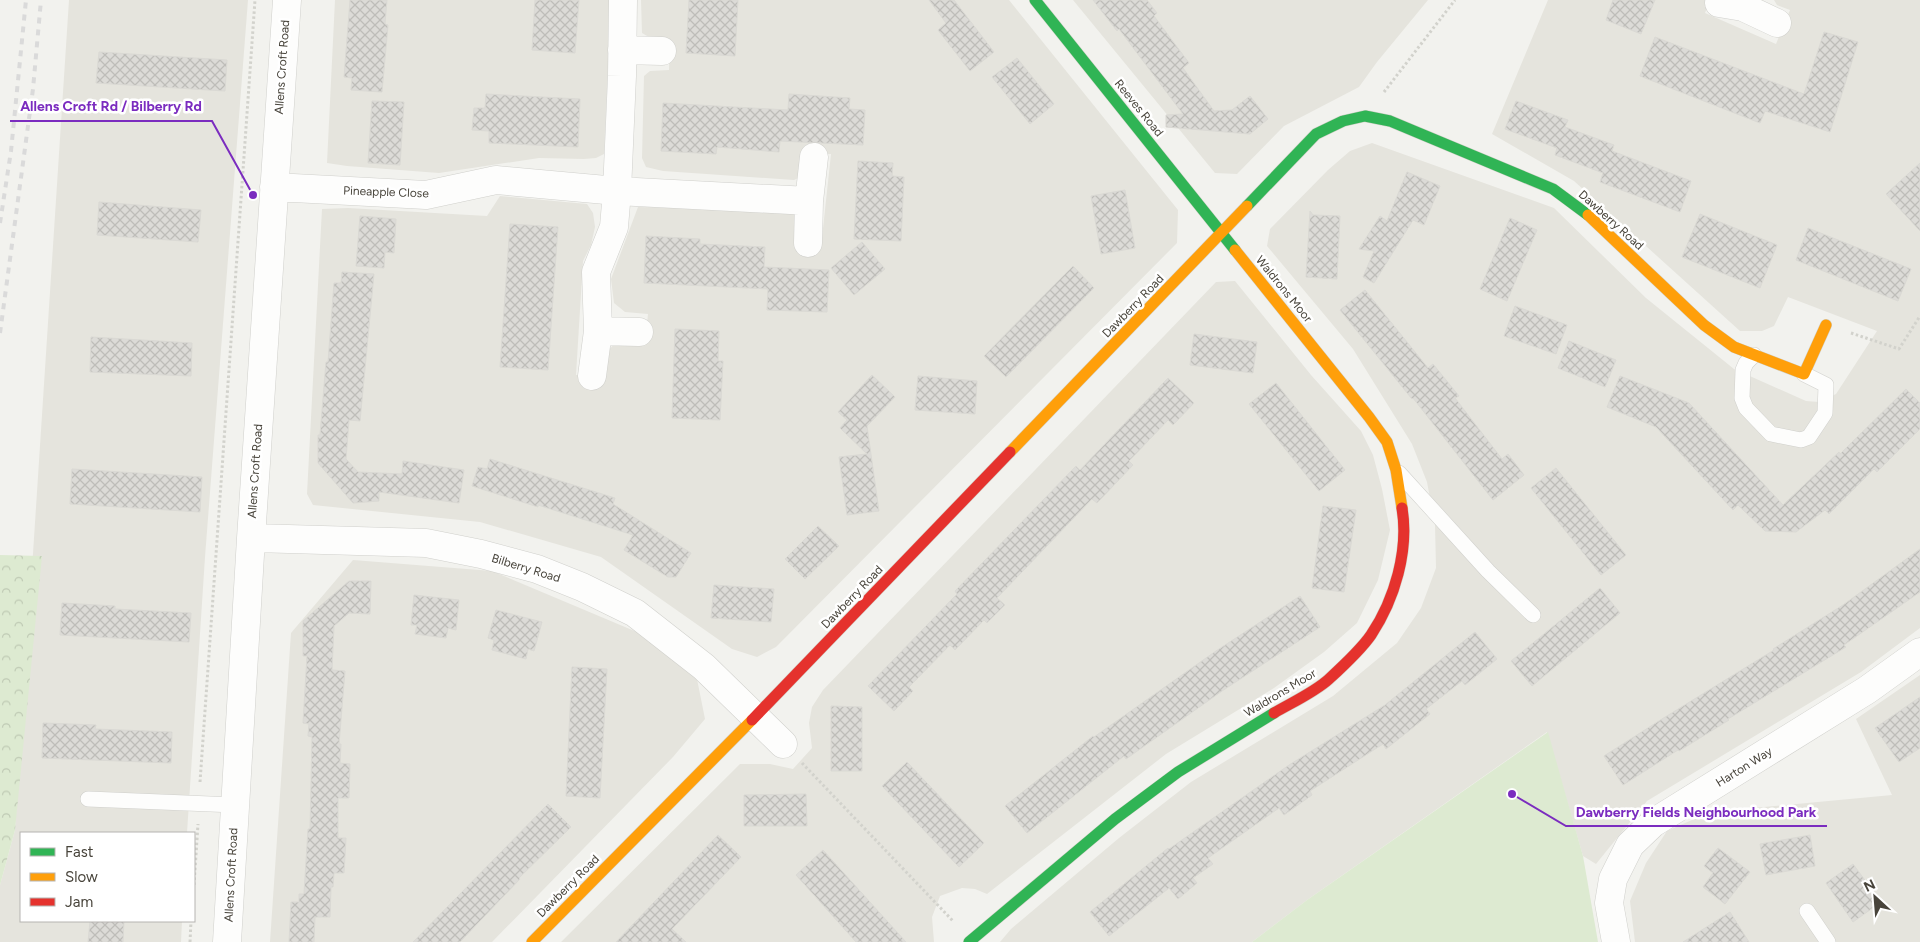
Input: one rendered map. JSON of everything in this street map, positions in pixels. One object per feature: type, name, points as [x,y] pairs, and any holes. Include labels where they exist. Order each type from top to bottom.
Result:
[{"type":"street","name":"Allens Croft Road","points":[[228,942],[250,538],[287,0]]},
{"type":"street","points":[[592,376],[598,331],[596,272],[614,227],[617,191],[623,0]]},
{"type":"street","name":"Reeves Road","points":[[1035,0],[1221,233]]},
{"type":"street","points":[[1736,3],[1777,24]]},
{"type":"street","points":[[622,50],[662,51]]},
{"type":"street","name":"Dawberry Road","points":[[532,942],[755,717],[1316,134],[1343,121],[1365,116],[1390,121],[1553,188],[1586,213],[1656,282],[1704,325],[1734,347],[1804,374]]},
{"type":"street","points":[[808,243],[809,201],[814,157]]},
{"type":"street","name":"Pineapple Close","points":[[274,187],[426,195],[496,180],[617,191],[809,201]]},
{"type":"street","name":"Waldrons Moor","points":[[970,941],[1115,819],[1178,772],[1328,680],[1370,636],[1385,610],[1401,564],[1404,519],[1396,470],[1387,442],[1221,233]]},
{"type":"street","points":[[1804,374],[1826,325]]},
{"type":"street","points":[[598,331],[639,332]]},
{"type":"street","name":"Bilberry Road","points":[[250,538],[426,543],[481,554],[537,569],[582,587],[635,613],[704,667],[783,744]]},
{"type":"street","name":"Harton Way","points":[[1616,942],[1609,904],[1613,879],[1630,845],[1653,823],[1867,690],[1920,652]]},
{"type":"lane","points":[[1754,354],[1743,370],[1742,398],[1746,408],[1771,434],[1801,440],[1808,437],[1826,413],[1826,385],[1804,374]]},
{"type":"lane","points":[[1396,470],[1488,571],[1533,615]]},
{"type":"lane","points":[[88,798],[235,805]]},
{"type":"lane","points":[[1807,911],[1828,942]]},
{"type":"path","points":[[195,869],[255,0]]},
{"type":"path","points":[[1365,116],[1455,0]]},
{"type":"path","points":[[1826,325],[1898,349],[1920,316]]},
{"type":"path","points":[[783,744],[970,941]]},
{"type":"path","points":[[190,942],[192,922]]},
{"type":"shaded area","points":[[69,0],[248,0],[205,557],[187,832],[20,832],[20,922],[182,922],[181,942],[0,942],[0,885],[15,830]]},
{"type":"shaded area","points":[[335,0],[611,0],[604,154],[596,158],[584,159],[539,158],[439,173],[327,163]]},
{"type":"shaded area","points":[[641,0],[1009,0],[1178,210],[1177,243],[776,647],[757,657],[732,649],[601,557],[480,522],[313,505],[307,494],[322,209],[348,208],[487,216],[500,196],[587,204],[593,213],[595,227],[591,245],[583,261],[576,375],[603,376],[608,351],[616,342],[645,343],[648,314],[625,312],[614,303],[611,279],[638,207],[789,210],[795,214],[798,248],[821,247],[831,154],[805,155],[803,176],[794,180],[663,171],[646,167],[642,158],[644,76],[650,71],[669,70],[670,39],[649,37],[642,33]]},
{"type":"shaded area","points":[[1073,0],[1428,0],[1359,87],[1284,126],[1237,174],[1215,173]]},
{"type":"shaded area","points":[[1548,0],[1710,0],[1705,13],[1776,44],[1790,10],[1777,5],[1774,0],[1920,0],[1920,628],[1861,672],[1647,801],[1596,864],[1583,856],[1547,732],[1307,900],[1252,942],[1000,942],[1011,929],[1119,838],[1191,782],[1333,696],[1397,643],[1421,608],[1436,568],[1435,525],[1427,482],[1412,444],[1353,349],[1267,246],[1270,229],[1328,170],[1350,151],[1372,143],[1554,208],[1646,298],[1734,369],[1806,401],[1819,402],[1836,394],[1877,331],[1788,297],[1774,326],[1762,331],[1740,331],[1574,181],[1492,134]]},
{"type":"shaded area","points":[[1235,281],[1311,375],[1361,431],[1373,455],[1390,530],[1378,580],[1357,623],[1324,652],[1274,688],[1166,754],[987,894],[975,889],[962,888],[940,896],[932,917],[934,942],[561,942],[740,764],[770,764],[793,769],[812,748],[809,723],[812,707],[823,690],[1216,282]]},
{"type":"shaded area","points":[[353,560],[492,571],[644,635],[697,679],[705,719],[673,757],[492,942],[270,942],[291,633]]},
{"type":"shaded area","points":[[1920,675],[1920,942],[1635,942],[1630,901],[1646,863],[1667,831],[1710,812],[1892,795],[1856,719]]},
{"type":"green space","points":[[0,555],[42,556],[15,830],[0,885]]},
{"type":"green space","points":[[1548,732],[1583,856],[1598,942],[1252,942],[1307,900]]},
{"type":"building","points":[[350,0],[387,0],[385,24],[388,25],[382,92],[351,90],[352,78],[344,77]]},
{"type":"building","points":[[535,0],[579,0],[575,53],[532,50]]},
{"type":"building","points":[[689,0],[738,0],[735,56],[686,53]]},
{"type":"building","points":[[929,0],[954,0],[994,52],[970,71],[938,30],[946,23]]},
{"type":"building","points":[[1093,0],[1147,0],[1157,13],[1154,16],[1189,63],[1183,68],[1214,111],[1232,110],[1250,96],[1268,119],[1250,134],[1166,127],[1166,115],[1183,114],[1119,29],[1117,31]]},
{"type":"building","points":[[1613,0],[1655,0],[1641,34],[1606,20]]},
{"type":"building","points":[[1824,32],[1858,42],[1830,132],[1765,111],[1760,123],[1640,76],[1655,37],[1804,94]]},
{"type":"building","points":[[99,52],[227,60],[225,91],[96,83]]},
{"type":"building","points":[[1017,58],[1054,104],[1030,124],[992,77]]},
{"type":"building","points":[[486,94],[580,99],[578,147],[489,143],[489,131],[472,130],[474,108],[485,108]]},
{"type":"building","points":[[789,94],[850,98],[849,109],[865,110],[863,145],[780,141],[779,152],[717,147],[716,154],[661,151],[663,103],[788,110]]},
{"type":"building","points":[[372,101],[404,102],[400,165],[368,163]]},
{"type":"building","points":[[1516,101],[1568,120],[1565,127],[1614,145],[1612,151],[1691,181],[1680,212],[1600,182],[1603,173],[1555,155],[1557,148],[1505,129]]},
{"type":"building","points":[[858,161],[893,163],[892,176],[904,177],[901,241],[854,239]]},
{"type":"building","points":[[1920,163],[1920,231],[1886,194]]},
{"type":"building","points":[[1407,172],[1440,186],[1424,225],[1413,220],[1374,283],[1363,277],[1374,251],[1359,249],[1380,216],[1387,221]]},
{"type":"building","points":[[1125,190],[1135,248],[1101,254],[1091,196]]},
{"type":"building","points":[[99,202],[201,210],[198,242],[97,235]]},
{"type":"building","points":[[1310,211],[1313,215],[1340,216],[1337,279],[1306,277]]},
{"type":"building","points":[[1700,214],[1777,245],[1760,288],[1682,257]]},
{"type":"building","points":[[360,216],[396,219],[394,253],[385,252],[384,268],[356,266]]},
{"type":"building","points":[[1510,218],[1537,230],[1507,301],[1480,289]]},
{"type":"building","points":[[510,224],[558,227],[548,370],[500,367]]},
{"type":"building","points":[[1808,228],[1911,269],[1898,301],[1796,260]]},
{"type":"building","points":[[646,236],[700,239],[700,244],[765,247],[764,267],[829,270],[827,312],[767,310],[768,289],[644,283]]},
{"type":"building","points":[[862,242],[885,269],[854,295],[831,268]]},
{"type":"building","points":[[1073,266],[1094,288],[1006,377],[984,356]]},
{"type":"building","points":[[342,272],[374,274],[360,421],[349,420],[346,459],[358,472],[402,474],[403,461],[464,470],[459,503],[379,492],[379,501],[353,503],[318,463],[318,435],[320,435],[326,362],[328,362],[334,283],[341,283]]},
{"type":"building","points":[[1365,290],[1428,368],[1433,364],[1459,396],[1455,398],[1502,459],[1508,454],[1524,475],[1493,500],[1413,398],[1340,310]]},
{"type":"building","points":[[1515,306],[1567,325],[1556,354],[1504,336]]},
{"type":"building","points":[[675,329],[719,331],[718,361],[723,361],[720,420],[672,418]]},
{"type":"building","points":[[1194,334],[1257,342],[1253,373],[1190,365]]},
{"type":"building","points":[[91,337],[192,343],[191,376],[90,372]]},
{"type":"building","points":[[1569,341],[1616,360],[1605,387],[1558,368]]},
{"type":"building","points":[[872,375],[895,397],[867,426],[879,511],[847,515],[839,457],[867,454],[840,428],[847,420],[838,412]]},
{"type":"building","points":[[918,376],[977,381],[975,414],[915,410]]},
{"type":"building","points":[[1620,376],[1689,403],[1783,505],[1839,452],[1840,454],[1906,389],[1920,403],[1920,429],[1877,472],[1874,469],[1829,514],[1825,510],[1796,532],[1765,531],[1738,505],[1733,510],[1656,427],[1607,407]]},
{"type":"building","points":[[1168,378],[1194,403],[1173,425],[1168,420],[1129,461],[1133,465],[1097,503],[1092,499],[997,598],[1005,605],[987,623],[984,620],[955,650],[950,645],[909,687],[913,691],[894,711],[868,686],[957,594],[955,591],[1076,466],[1080,470]]},
{"type":"building","points":[[1276,383],[1345,470],[1319,491],[1249,404]]},
{"type":"building","points":[[490,459],[615,498],[613,504],[691,553],[676,577],[668,577],[624,550],[633,535],[472,486],[478,467],[487,469]]},
{"type":"building","points":[[1556,468],[1626,555],[1601,575],[1531,488]]},
{"type":"building","points":[[72,469],[202,477],[200,512],[70,504]]},
{"type":"building","points":[[1323,506],[1356,510],[1344,592],[1312,588]]},
{"type":"building","points":[[818,526],[839,546],[805,579],[785,559]]},
{"type":"building","points":[[1920,549],[1920,592],[1844,645],[1846,647],[1623,785],[1604,756],[1843,605]]},
{"type":"building","points":[[349,581],[371,581],[370,614],[349,613],[334,626],[332,670],[345,671],[339,744],[341,744],[340,763],[350,764],[349,798],[338,798],[338,838],[346,838],[344,873],[334,873],[333,887],[331,887],[330,917],[315,917],[314,942],[289,942],[291,902],[299,902],[299,894],[304,894],[308,829],[310,829],[312,737],[308,736],[309,724],[303,723],[307,656],[303,656],[303,621]]},
{"type":"building","points":[[714,585],[774,589],[771,622],[711,618]]},
{"type":"building","points":[[1600,588],[1620,613],[1532,686],[1511,661]]},
{"type":"building","points":[[414,595],[459,600],[456,630],[448,628],[446,638],[415,634],[417,625],[411,625]]},
{"type":"building","points":[[1300,596],[1320,627],[1222,691],[1126,759],[1124,756],[1027,833],[1005,806],[1093,736],[1216,651]]},
{"type":"building","points":[[62,603],[115,606],[115,609],[191,613],[189,642],[60,635]]},
{"type":"building","points":[[496,610],[542,622],[534,651],[528,649],[526,659],[492,650],[494,640],[488,638]]},
{"type":"building","points":[[1475,632],[1497,659],[1465,685],[1462,681],[1426,709],[1430,714],[1386,749],[1383,744],[1310,791],[1312,795],[1284,815],[1279,808],[1208,858],[1213,864],[1193,878],[1197,883],[1178,899],[1169,888],[1109,936],[1090,912],[1168,848],[1289,765],[1385,705]]},
{"type":"building","points":[[572,667],[607,669],[600,798],[566,796]]},
{"type":"building","points":[[1920,697],[1920,748],[1899,762],[1875,728]]},
{"type":"building","points":[[831,706],[862,707],[862,771],[831,771]]},
{"type":"building","points":[[43,723],[96,725],[95,729],[172,732],[171,763],[42,758]]},
{"type":"building","points":[[907,762],[984,843],[959,867],[882,786]]},
{"type":"building","points":[[806,794],[807,826],[744,826],[744,795]]},
{"type":"building","points":[[548,804],[571,827],[519,878],[460,942],[413,942]]},
{"type":"building","points":[[718,835],[741,857],[672,929],[686,942],[616,942]]},
{"type":"building","points":[[1810,835],[1815,866],[1766,875],[1760,844]]},
{"type":"building","points":[[1718,848],[1750,872],[1725,904],[1703,887],[1713,873],[1704,866]]},
{"type":"building","points":[[823,850],[906,942],[856,942],[796,875]]},
{"type":"building","points":[[1853,864],[1881,902],[1853,922],[1826,883]]},
{"type":"building","points":[[1730,912],[1749,942],[1683,942]]},
{"type":"building","points":[[90,922],[124,922],[123,942],[88,942]]},
{"type":"railway","points":[[0,223],[11,151],[26,0]]},
{"type":"railway","points":[[0,333],[33,89],[41,0]]},
{"type":"traffic: fast","points":[[1035,0],[1235,250]]},
{"type":"traffic: fast","points":[[1247,206],[1316,134],[1343,121],[1365,116],[1390,121],[1553,189],[1588,215]]},
{"type":"traffic: fast","points":[[969,942],[1115,819],[1178,772],[1274,713]]},
{"type":"traffic: slow","points":[[1010,452],[1247,206]]},
{"type":"traffic: slow","points":[[1588,215],[1704,325],[1734,347],[1804,374],[1826,325]]},
{"type":"traffic: slow","points":[[1235,250],[1387,442],[1396,470],[1402,508]]},
{"type":"traffic: slow","points":[[532,942],[752,720]]},
{"type":"traffic: jam","points":[[752,720],[1010,452]]},
{"type":"traffic: jam","points":[[1274,713],[1323,684],[1362,646],[1380,621],[1393,590],[1402,557],[1404,524],[1402,508]]},
{"type":"place","name":"Allens Croft Rd / Bilberry Rd","points":[[253,195]]},
{"type":"place","name":"Dawberry Fields Neighbourhood Park","points":[[1512,794]]}]
